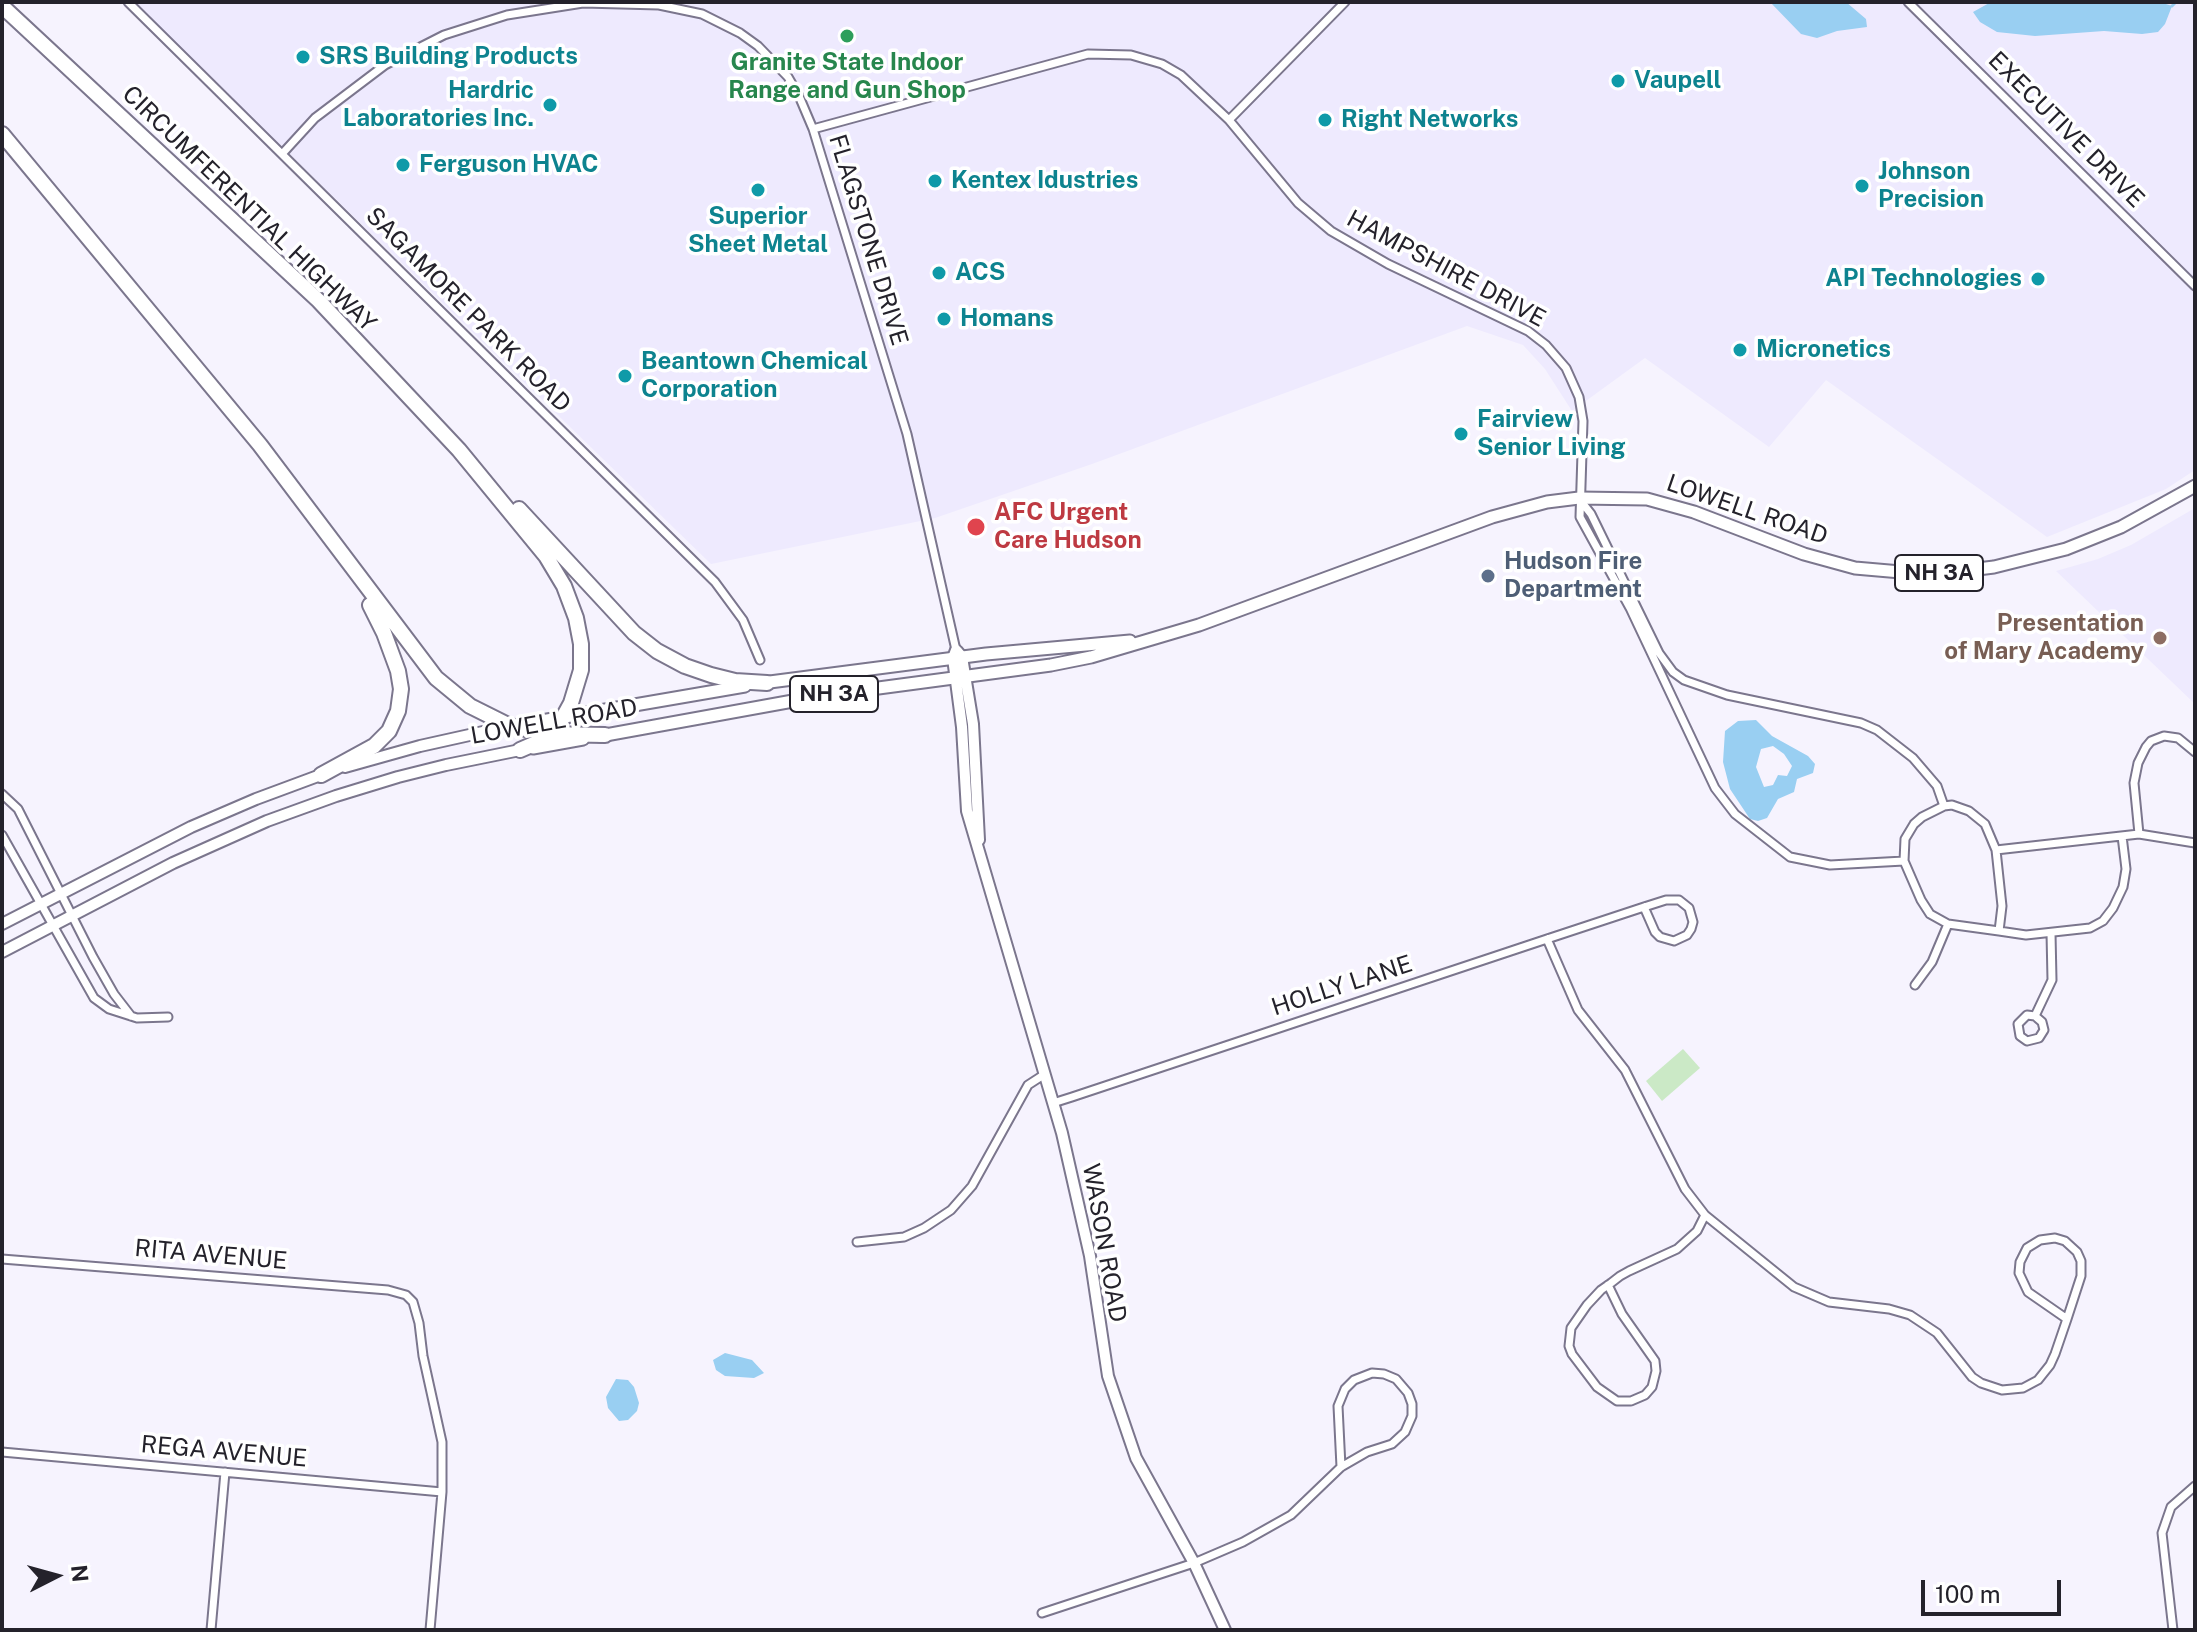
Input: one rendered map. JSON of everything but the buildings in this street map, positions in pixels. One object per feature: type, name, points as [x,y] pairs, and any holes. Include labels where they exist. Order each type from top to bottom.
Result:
[{"type":"highway","name":"CIRCUMFERENTIAL HIGHWAY","points":[[2,6],[287,269],[459,450]]},
{"type":"highway","points":[[2,134],[260,445],[436,678],[470,706],[510,726],[550,734],[605,735]]},
{"type":"highway","points":[[459,450],[649,645],[676,662],[702,673],[735,681],[767,683]]},
{"type":"highway","points":[[459,450],[541,549],[568,594],[580,635],[582,661],[577,686],[564,717],[550,734],[520,750]]},
{"type":"highway","points":[[321,775],[378,743],[392,726],[400,701],[399,678],[388,643],[342,556]]},
{"type":"main road","name":"LOWELL ROAD","points":[[2,952],[204,848],[302,808],[423,770],[795,700],[1072,661],[1199,625],[1530,505],[1579,498],[1647,499],[1673,505],[1804,554],[1855,568],[1945,573],[1994,567],[2066,549],[2121,527],[2195,486]]},
{"type":"main road","name":"LOWELL ROAD","points":[[2,924],[221,813],[321,775],[420,746],[510,726],[957,655],[1147,641]]},
{"type":"main road","name":"WASON ROAD","points":[[957,655],[965,801],[1045,1074],[1081,1213],[1102,1343],[1117,1407],[1136,1458],[1194,1563],[1225,1630]]},
{"type":"street","name":"SAGAMORE PARK ROAD","points":[[128,2],[715,582],[743,620],[760,660]]},
{"type":"street","points":[[1229,120],[1345,2]]},
{"type":"street","name":"EXECUTIVE DRIVE","points":[[1908,2],[2195,286]]},
{"type":"street","name":"FLAGSTONE DRIVE","points":[[282,154],[315,118],[385,65],[424,44],[507,15],[583,3],[659,5],[702,14],[746,37],[774,61],[799,96],[813,129],[904,423],[957,655]]},
{"type":"street","name":"HAMPSHIRE DRIVE","points":[[813,129],[1066,58],[1109,53],[1152,61],[1190,81],[1229,120],[1298,203],[1331,231],[1388,264],[1528,331],[1557,356],[1571,376],[1581,409],[1579,498],[1580,517],[1585,530],[1630,608],[1715,788],[1735,814],[1790,857],[1811,863],[1830,865],[1904,861]]},
{"type":"street","points":[[1579,498],[1591,514],[1659,653],[1673,672],[1684,680],[1727,695],[1861,723],[1877,730],[1913,758],[1937,786],[1944,806]]},
{"type":"street","points":[[1666,688],[1684,680]]},
{"type":"street","points":[[2139,834],[2134,783],[2138,763],[2146,747],[2151,741],[2164,736],[2178,738],[2195,752]]},
{"type":"street","points":[[2,794],[18,809],[106,981],[132,1017]]},
{"type":"street","points":[[1999,931],[2002,906],[1996,850],[1989,831],[1978,816],[1963,808],[1944,806],[1914,824],[1905,839],[1904,861],[1925,907],[1938,921],[1948,924],[2026,935],[2090,928],[2108,915],[2118,900],[2125,879],[2122,836]]},
{"type":"street","points":[[1996,850],[2139,834],[2195,843]]},
{"type":"street","points":[[2,835],[94,998],[109,1009],[132,1017],[147,1020],[168,1017]]},
{"type":"street","name":"HOLLY LANE","points":[[1053,1103],[1547,939],[1644,907],[1666,900],[1679,900],[1692,914],[1691,929],[1687,935],[1674,941],[1660,937],[1644,907]]},
{"type":"street","points":[[1915,985],[1932,962],[1948,924]]},
{"type":"street","points":[[2035,1016],[2053,976],[2051,933]]},
{"type":"street","points":[[1547,939],[1578,1010],[1625,1070],[1676,1175],[1705,1215],[1806,1294],[1829,1302],[1889,1309],[1920,1321],[1946,1341],[1972,1377],[1991,1387],[2013,1390],[2038,1380],[2050,1365],[2067,1319],[2081,1276],[2081,1261],[2077,1252],[2065,1241],[2050,1238],[2040,1240],[2024,1253],[2020,1262],[2020,1278],[2032,1295],[2067,1319]]},
{"type":"street","points":[[857,1242],[904,1237],[951,1210],[972,1186],[1028,1085],[1045,1074]]},
{"type":"street","points":[[1608,1285],[1622,1314],[1655,1361],[1656,1377],[1652,1387],[1645,1395],[1631,1401],[1617,1401],[1604,1394],[1569,1346],[1575,1321],[1608,1285],[1684,1243],[1697,1231],[1705,1215]]},
{"type":"street","name":"RITA AVENUE","points":[[2,1259],[388,1290],[406,1295],[413,1302],[439,1420],[442,1492]]},
{"type":"street","points":[[1042,1613],[1194,1563],[1255,1536],[1291,1515],[1341,1467],[1367,1452],[1392,1444],[1405,1432],[1412,1416],[1412,1404],[1405,1388],[1396,1379],[1372,1373],[1359,1377],[1345,1389],[1338,1406],[1341,1467]]},
{"type":"street","name":"REGA AVENUE","points":[[2,1452],[442,1492]]},
{"type":"street","points":[[211,1630],[225,1472]]},
{"type":"street","points":[[2173,1630],[2162,1533],[2171,1507],[2195,1486]]},
{"type":"street","points":[[430,1630],[442,1492]]},
{"type":"shaded area","points":[[133,2],[2195,2],[2195,470],[2166,489],[2047,537],[1826,380],[1769,447],[1645,358],[1572,411],[1545,369],[1523,345],[1467,326],[1092,464],[935,518],[711,564]]},
{"type":"shaded area","name":"Presentation of Mary Academy","points":[[2195,508],[2195,704],[2056,571],[2098,559],[2131,545]]},
{"type":"green space","points":[[1683,1049],[1700,1068],[1662,1101],[1646,1081]]},
{"type":"water","points":[[1770,2],[1846,2],[1866,19],[1867,27],[1837,31],[1817,38],[1801,34]]},
{"type":"water","points":[[1991,2],[2160,2],[2172,6],[2158,32],[2104,31],[2035,36],[1997,32],[1980,22],[1973,12]]},
{"type":"water","points":[[1756,720],[1772,736],[1808,756],[1815,764],[1813,773],[1797,779],[1794,792],[1778,799],[1767,818],[1758,821],[1750,819],[1730,789],[1723,762],[1725,731],[1738,721]],"holes":[[[1773,746],[1784,754],[1792,766],[1787,776],[1778,775],[1773,785],[1764,787],[1756,767],[1761,749]]]},
{"type":"water","points":[[725,1353],[752,1360],[764,1373],[754,1378],[725,1376],[716,1370],[713,1360]]},
{"type":"water","points":[[616,1379],[628,1380],[639,1403],[637,1411],[628,1420],[619,1421],[608,1408],[606,1397]]},
{"type":"waterway","points":[[2172,6],[2176,2]]},
{"type":"place","name":"Granite State Indoor Range and Gun Shop","points":[[847,36]]},
{"type":"place","name":"SRS Building Products","points":[[303,57]]},
{"type":"place","name":"Vaupell","points":[[1618,81]]},
{"type":"place","name":"Hardric Laboratories Inc.","points":[[550,105]]},
{"type":"place","name":"Right Networks","points":[[1325,120]]},
{"type":"place","name":"Ferguson HVAC","points":[[403,165]]},
{"type":"place","name":"Kentex Idustries","points":[[935,181]]},
{"type":"place","name":"Johnson Precision","points":[[1862,186]]},
{"type":"place","name":"Superior Sheet Metal","points":[[758,190]]},
{"type":"place","name":"ACS","points":[[939,273]]},
{"type":"place","name":"API Technologies","points":[[2038,279]]},
{"type":"place","name":"Homans","points":[[944,319]]},
{"type":"place","name":"Micronetics","points":[[1740,350]]},
{"type":"place","name":"Beantown Chemical Corporation","points":[[625,376]]},
{"type":"place","name":"Fairview Senior Living","points":[[1461,434]]},
{"type":"place","name":"AFC Urgent Care Hudson","points":[[976,527]]},
{"type":"place","name":"Hudson Fire Department","points":[[1488,576]]},
{"type":"place","name":"Presentation of Mary Academy","points":[[2160,638]]}]
